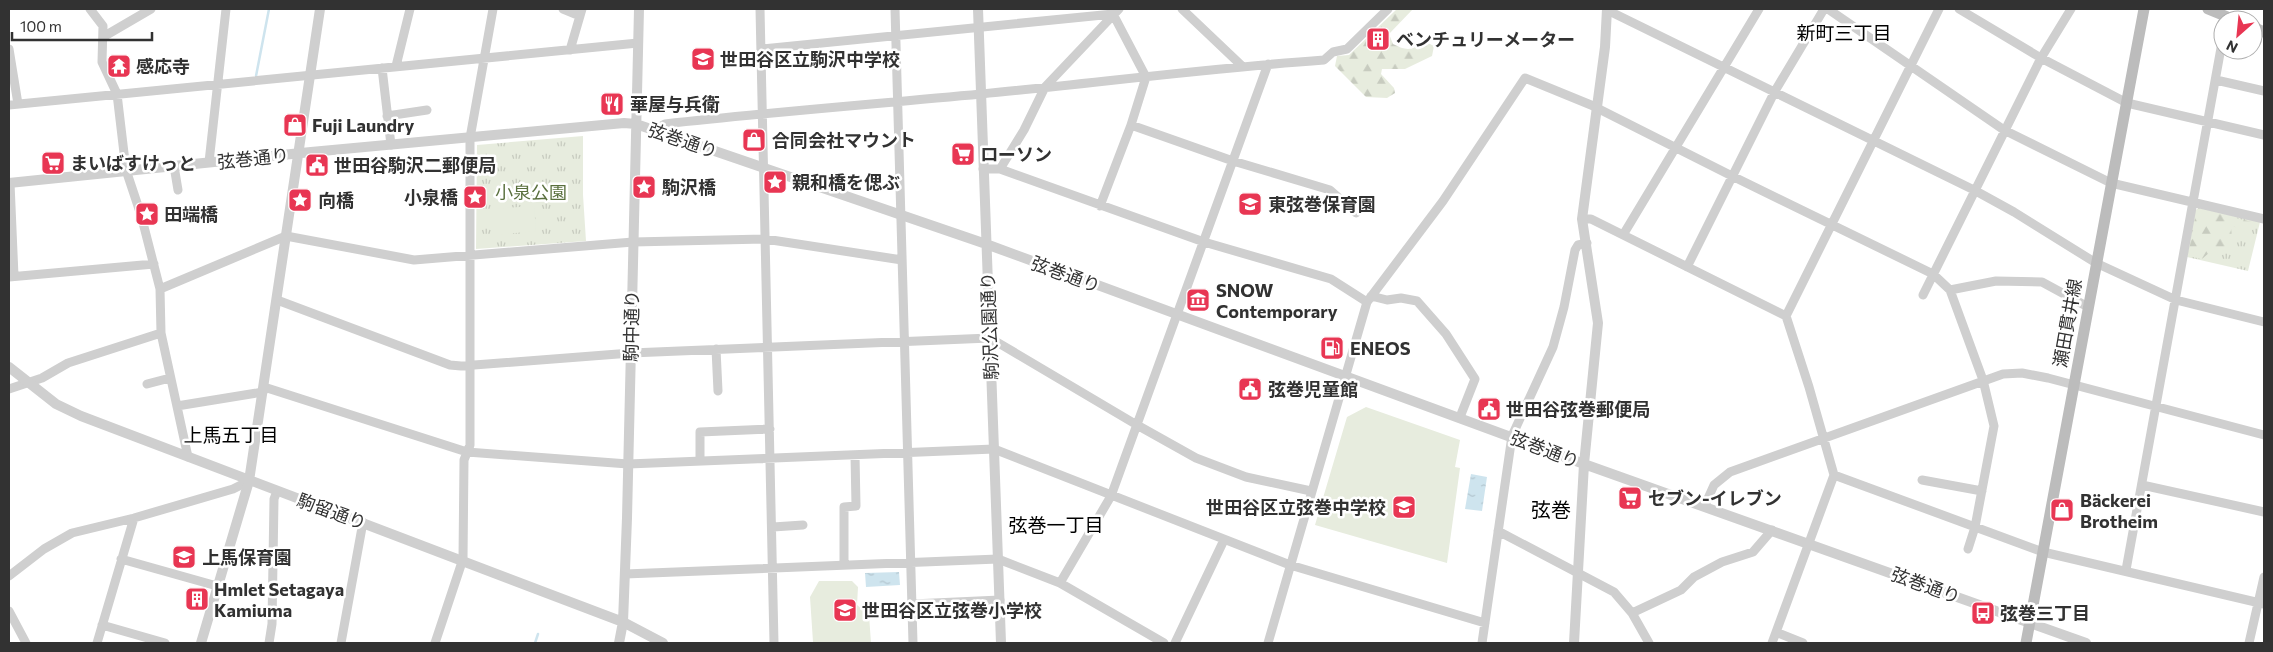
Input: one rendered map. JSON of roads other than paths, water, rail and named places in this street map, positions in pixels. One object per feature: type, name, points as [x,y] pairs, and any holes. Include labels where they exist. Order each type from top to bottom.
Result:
[{"type":"main road","name":"瀬田貫井線","points":[[2026,643],[2144,9]]},
{"type":"street","points":[[90,9],[103,26],[102,62],[117,94],[126,170],[160,289],[161,333],[188,457]]},
{"type":"street","points":[[103,37],[151,9]]},
{"type":"street","points":[[209,162],[226,9]]},
{"type":"street","points":[[201,643],[249,481],[320,9]]},
{"type":"street","points":[[396,66],[410,9]]},
{"type":"street","points":[[438,642],[463,559],[464,460],[470,445],[470,138],[493,9]]},
{"type":"street","points":[[563,9],[581,13],[570,50]]},
{"type":"street","name":"駒中通り","points":[[619,643],[623,622],[625,574],[639,9]]},
{"type":"street","points":[[760,9],[773,527],[774,643]]},
{"type":"street","points":[[895,9],[913,643]]},
{"type":"street","name":"駒沢公園通り","points":[[978,9],[1001,643]]},
{"type":"street","points":[[1182,9],[1242,66]]},
{"type":"street","points":[[654,130],[665,124],[762,113],[981,94],[1242,66],[1324,60],[1333,52],[1347,49],[1388,9]]},
{"type":"street","points":[[1574,643],[1584,464],[1598,323],[1582,219],[1598,109],[1607,9],[1974,190],[2014,212],[2096,263],[2176,300],[2264,322]]},
{"type":"street","points":[[1623,235],[1759,9]]},
{"type":"street","points":[[1687,267],[1775,91],[1826,9],[2004,130],[2111,184],[2264,219]]},
{"type":"street","points":[[1772,643],[1778,633],[1834,476],[1809,387],[1786,316],[1939,9]]},
{"type":"street","points":[[1959,9],[2041,58],[2126,103],[2264,135]]},
{"type":"street","points":[[1923,295],[2041,58],[2071,9]]},
{"type":"street","points":[[761,49],[1116,12]]},
{"type":"street","points":[[1100,206],[1131,125],[1146,77],[1116,12]]},
{"type":"street","points":[[1000,169],[1024,130],[1046,87],[1116,12]]},
{"type":"street","points":[[9,49],[13,105],[310,74],[638,43]]},
{"type":"street","points":[[2126,570],[2219,60]]},
{"type":"street","points":[[1060,583],[1111,496],[1268,64]]},
{"type":"street","points":[[382,68],[391,145]]},
{"type":"street","points":[[1268,643],[1311,491],[1369,299],[1459,178],[1525,78],[1598,109],[1933,274],[1950,290],[1983,380],[1994,426],[1975,527],[1968,549]]},
{"type":"street","points":[[2216,80],[2264,92]]},
{"type":"street","points":[[387,116],[428,110]]},
{"type":"street","name":"弦巻通り","points":[[9,183],[298,153],[624,123],[636,124],[986,244],[1584,464],[2086,643]]},
{"type":"street","points":[[1131,125],[1233,161],[1333,192],[1356,213]]},
{"type":"street","points":[[174,166],[178,190]]},
{"type":"street","points":[[983,169],[1000,169],[1204,242],[1331,279],[1369,299],[1387,300],[1401,298],[1417,301],[1446,334],[1475,379],[1460,417]]},
{"type":"street","points":[[9,183],[11,277],[154,264]]},
{"type":"street","points":[[1582,219],[1591,219],[1786,316]]},
{"type":"street","points":[[160,289],[286,236],[414,260],[633,242],[766,239],[902,260]]},
{"type":"street","points":[[1482,643],[1512,436],[1554,347],[1575,250],[1578,245],[1587,243]]},
{"type":"street","points":[[1950,290],[1996,281],[2042,282],[2088,307]]},
{"type":"street","points":[[277,300],[450,365],[631,352],[990,338],[1196,458],[1246,477],[1311,491]]},
{"type":"street","points":[[9,389],[42,378],[68,363],[161,333]]},
{"type":"street","points":[[716,349],[718,391]]},
{"type":"street","name":"駒留通り","points":[[9,367],[56,404],[81,416],[249,481],[463,559],[623,622],[663,643]]},
{"type":"street","points":[[1705,506],[1714,485],[1730,472],[2003,374],[2022,373],[2074,385],[2264,435]]},
{"type":"street","points":[[147,384],[170,378]]},
{"type":"street","points":[[177,406],[263,389],[467,452],[628,464],[994,449],[1290,565],[1485,623]]},
{"type":"street","points":[[700,461],[700,432],[770,429]]},
{"type":"street","points":[[844,565],[844,507],[856,506],[855,455]]},
{"type":"street","points":[[1834,476],[2042,552],[2126,570],[2261,603]]},
{"type":"street","points":[[1922,480],[1982,491]]},
{"type":"street","points":[[9,576],[44,549],[72,534],[233,489],[249,481]]},
{"type":"street","points":[[2142,484],[2264,512]]},
{"type":"street","points":[[269,643],[272,624],[274,499],[277,491]]},
{"type":"street","points":[[97,643],[134,518]]},
{"type":"street","points":[[341,643],[362,522]]},
{"type":"street","points":[[773,527],[802,525]]},
{"type":"street","points":[[1632,613],[1681,590],[1694,577],[1722,562],[1753,552],[1772,530]]},
{"type":"street","points":[[1498,531],[1614,592],[1632,613],[1649,643]]},
{"type":"street","points":[[1176,643],[1224,540]]},
{"type":"street","points":[[625,574],[998,559],[1060,583],[1164,643]]},
{"type":"street","points":[[121,560],[217,586]]},
{"type":"street","points":[[2248,643],[2261,603],[2264,576]]},
{"type":"street","points":[[912,604],[1000,600]]},
{"type":"street","points":[[9,611],[26,643]]},
{"type":"street","points":[[102,625],[165,643]]},
{"type":"street","points":[[1778,633],[1803,643]]},
{"type":"water","points":[[1471,474],[1487,477],[1482,511],[1465,509]]},
{"type":"water","points":[[899,572],[900,585],[866,587],[865,573]]},
{"type":"waterway","points":[[256,76],[269,9]]},
{"type":"waterway","points":[[535,643],[538,634]]},
{"type":"place","name":"ベンチュリーメーター","points":[[1378,39]]},
{"type":"place","name":"世田谷区立駒沢中学校","points":[[703,59]]},
{"type":"place","name":"感応寺","points":[[119,66]]},
{"type":"place","name":"華屋与兵衛","points":[[612,104]]},
{"type":"place","name":"Fuji Laundry","points":[[295,125]]},
{"type":"place","name":"合同会社マウント","points":[[754,140]]},
{"type":"place","name":"ローソン","points":[[963,154]]},
{"type":"place","name":"まいばすけっと","points":[[53,163]]},
{"type":"place","name":"世田谷駒沢二郵便局","points":[[317,165]]},
{"type":"place","name":"親和橋を偲ぶ","points":[[775,182]]},
{"type":"place","name":"駒沢橋","points":[[644,187]]},
{"type":"place","name":"小泉橋","points":[[475,197]]},
{"type":"place","name":"向橋","points":[[300,200]]},
{"type":"place","name":"東弦巻保育園","points":[[1250,204]]},
{"type":"place","name":"田端橋","points":[[147,214]]},
{"type":"place","name":"SNOW Contemporary","points":[[1198,300]]},
{"type":"place","name":"ENEOS","points":[[1332,348]]},
{"type":"place","name":"弦巻児童館","points":[[1250,389]]},
{"type":"place","name":"世田谷弦巻郵便局","points":[[1489,409]]},
{"type":"place","name":"セブン-イレブン","points":[[1630,498]]},
{"type":"place","name":"世田谷区立弦巻中学校","points":[[1404,507]]},
{"type":"place","name":"Bäckerei Brotheim","points":[[2062,510]]},
{"type":"place","name":"上馬保育園","points":[[184,557]]},
{"type":"place","name":"Hmlet Setagaya Kamiuma","points":[[197,599]]},
{"type":"place","name":"世田谷区立弦巻小学校","points":[[845,610]]},
{"type":"place","name":"弦巻三丁目","points":[[1983,613]]},
{"type":"district","name":"新町三丁目","points":[[1844,32]]},
{"type":"district","name":"上馬五丁目","points":[[231,434]]},
{"type":"district","name":"弦巻","points":[[1551,509]]},
{"type":"district","name":"弦巻一丁目","points":[[1056,524]]},
{"type":"park label","name":"小泉公園","points":[[531,192]]}]
